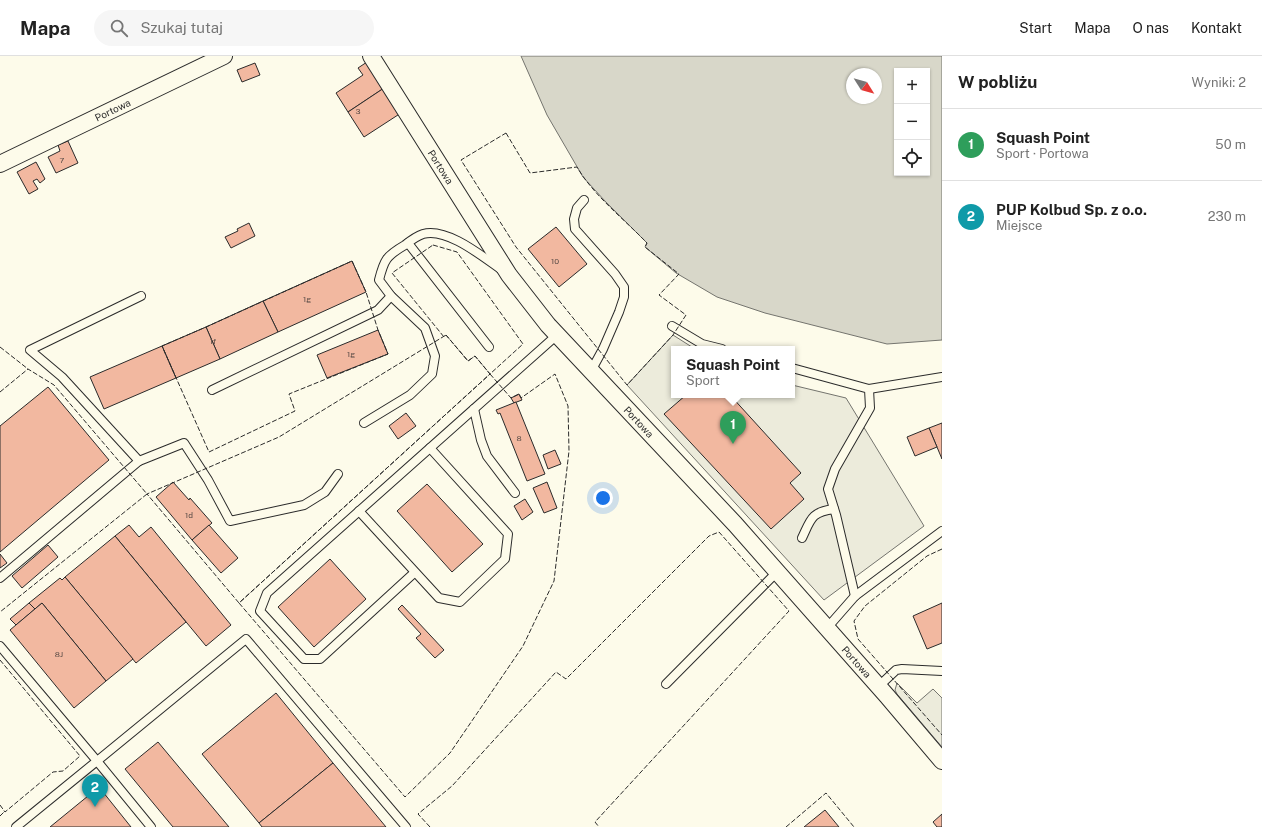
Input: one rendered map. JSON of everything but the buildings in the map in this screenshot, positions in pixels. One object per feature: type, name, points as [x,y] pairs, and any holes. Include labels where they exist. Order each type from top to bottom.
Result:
[{"type":"street","name":"Portowa","points":[[0,164],[224,56]]},
{"type":"street","name":"Portowa","points":[[371,56],[509,276],[548,325],[735,524],[879,686],[942,761]]},
{"type":"lane","points":[[584,200],[577,208],[574,219],[575,229],[615,274],[624,287],[624,297],[620,312],[604,349],[592,371]]},
{"type":"lane","points":[[364,423],[410,395],[432,374],[435,356],[425,328],[391,296],[379,280],[383,264],[394,251],[423,234],[435,232],[462,242],[509,276]]},
{"type":"lane","points":[[408,243],[489,347]]},
{"type":"lane","points":[[139,461],[62,377],[30,350],[141,296]]},
{"type":"lane","points":[[212,390],[378,310],[391,296]]},
{"type":"lane","points":[[672,326],[702,344],[710,346]]},
{"type":"lane","points":[[414,573],[320,658],[304,659],[260,611],[267,593],[557,335]]},
{"type":"lane","points":[[795,369],[869,389],[942,377]]},
{"type":"lane","points":[[855,596],[828,489],[835,469],[870,408],[869,389]]},
{"type":"lane","points":[[474,409],[481,440],[487,456],[515,493]]},
{"type":"lane","points":[[0,578],[139,461],[184,443],[208,480],[230,521],[304,505],[325,492],[338,474]]},
{"type":"lane","points":[[359,511],[414,573],[439,598],[460,602],[505,560],[508,534],[430,448]]},
{"type":"lane","points":[[802,538],[812,517],[822,511],[834,509]]},
{"type":"lane","points":[[827,628],[855,596],[942,531]]},
{"type":"lane","points":[[666,684],[777,572]]},
{"type":"lane","points":[[16,827],[246,639],[406,827]]},
{"type":"lane","points":[[0,646],[151,827]]},
{"type":"lane","points":[[879,686],[896,670],[942,671]]},
{"type":"shaded area","points":[[521,56],[942,56],[942,340],[887,344],[765,313],[717,297],[676,273],[645,247],[647,243],[583,177],[547,115]]},
{"type":"shaded area","points":[[673,335],[690,346],[671,346],[671,398],[795,398],[795,386],[846,398],[924,526],[824,600],[627,385]]},
{"type":"shaded area","points":[[897,683],[917,703],[933,689],[942,698],[942,747],[897,694],[895,690]]},
{"type":"fence","points":[[506,133],[530,173],[577,167],[592,188],[647,243],[645,247],[679,274],[659,295],[686,315],[673,335],[627,385],[516,247],[461,160],[506,133]]},
{"type":"fence","points":[[433,245],[457,252],[523,344],[490,374],[475,356],[468,361],[446,335],[444,337],[392,273],[433,245]]},
{"type":"fence","points":[[352,261],[366,292],[378,330],[388,354],[289,394],[295,411],[209,452],[162,346],[352,261]]},
{"type":"fence","points":[[446,335],[468,361],[475,356],[490,374],[239,603],[147,494],[279,437],[446,335]]},
{"type":"fence","points":[[0,347],[28,369]]},
{"type":"fence","points":[[0,392],[28,369],[54,385],[147,494],[0,612]]},
{"type":"fence","points":[[490,374],[511,398],[519,394],[521,398],[555,374],[568,406],[569,451],[554,581],[523,646],[450,753],[405,797],[239,603],[490,374]]},
{"type":"fence","points":[[430,827],[418,814],[452,786],[556,672],[566,679],[709,536],[719,532],[789,611],[595,822],[599,827]]},
{"type":"fence","points":[[942,549],[927,556],[865,606],[854,621],[858,639],[942,735]]},
{"type":"fence","points":[[0,660],[80,756],[63,771],[53,772],[5,812],[0,805]]},
{"type":"fence","points":[[786,827],[826,793],[854,827]]},
{"type":"fence","points":[[0,816],[5,811]]},
{"type":"place","name":"Squash Point","points":[[733,444]]},
{"type":"place","name":"PUP Kolbud Sp. z o.o.","points":[[95,807]]}]
